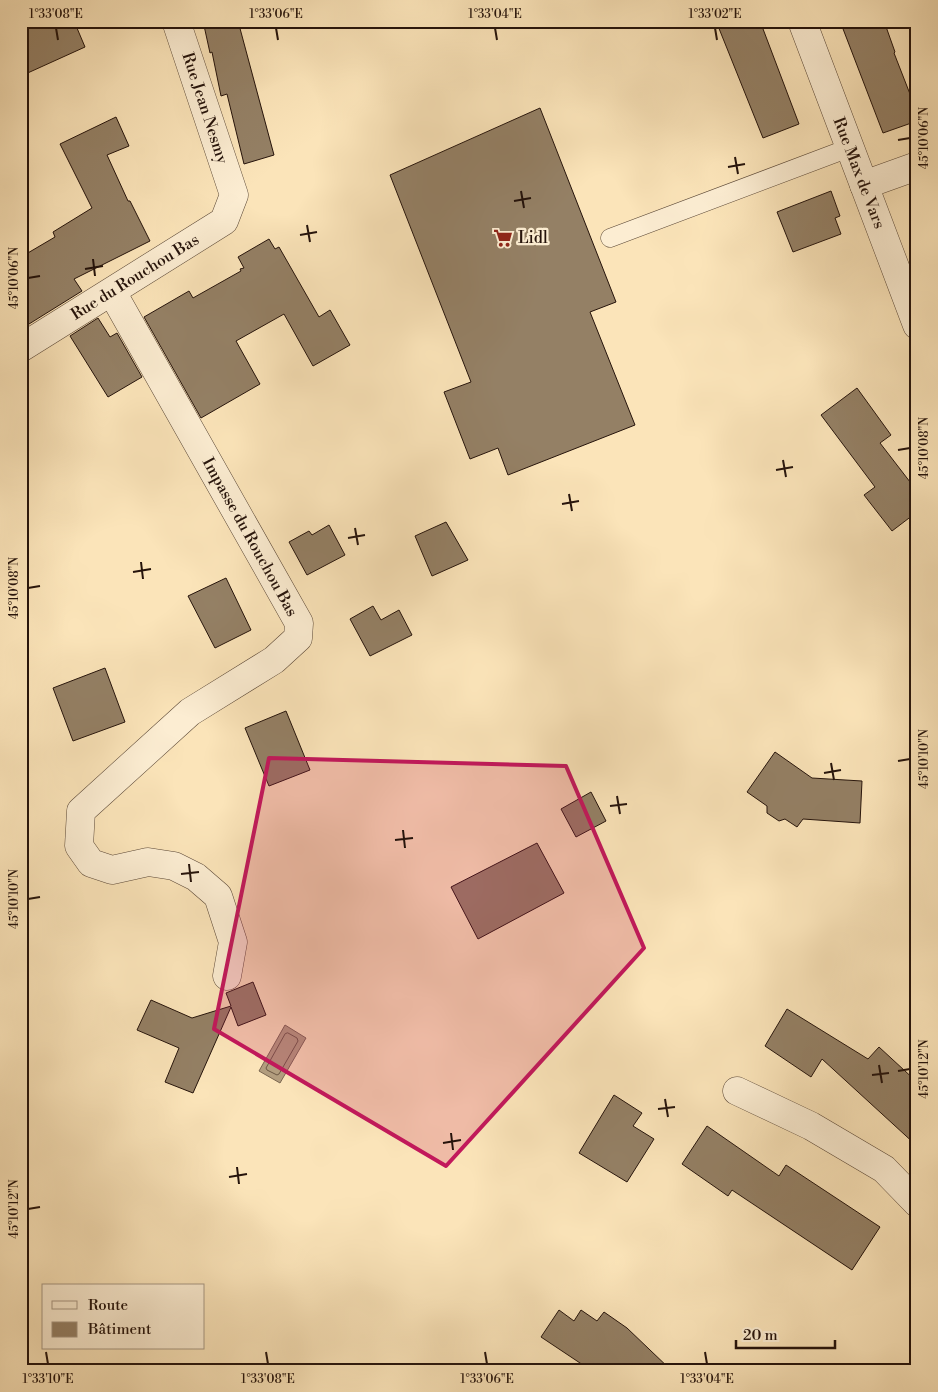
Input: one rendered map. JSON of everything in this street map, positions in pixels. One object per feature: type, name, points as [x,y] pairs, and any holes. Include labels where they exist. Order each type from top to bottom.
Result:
[{"type":"street","name":"Rue Jean Nesmy","points":[[176,21],[234,195]]},
{"type":"street","name":"Rue Max de Vars","points":[[802,21],[917,325]]},
{"type":"street","points":[[864,185],[917,166]]},
{"type":"street","name":"Rue du Rouchou Bas","points":[[21,348],[224,221],[234,195]]},
{"type":"street","name":"Impasse du Rouchou Bas","points":[[112,292],[299,623],[298,638],[274,660],[190,712],[81,811],[79,846],[91,863],[112,870],[148,862],[174,866],[196,877],[218,896],[233,942],[227,976]]},
{"type":"street","points":[[737,1091],[811,1126],[884,1170],[917,1203]]},
{"type":"lane","points":[[610,238],[849,145]]},
{"type":"highlighted area","points":[[269,758],[566,766],[644,948],[446,1166],[214,1029]]},
{"type":"water","points":[[285,1025],[306,1038],[280,1083],[259,1071]]},
{"type":"building","points":[[21,21],[74,21],[85,47],[21,76]]},
{"type":"building","points":[[203,21],[238,21],[274,155],[244,164],[227,94],[221,96],[212,52],[210,53]]},
{"type":"building","points":[[716,21],[760,21],[799,124],[763,138]]},
{"type":"building","points":[[840,21],[884,21],[894,53],[917,112],[917,121],[883,133]]},
{"type":"building","name":"Lidl","points":[[540,108],[616,302],[590,312],[635,425],[508,475],[498,448],[470,459],[444,392],[471,382],[390,175]]},
{"type":"building","points":[[116,117],[129,146],[107,155],[128,201],[130,201],[150,241],[74,279],[82,291],[21,329],[21,257],[55,237],[53,232],[92,208],[60,144]]},
{"type":"building","points":[[831,191],[840,216],[835,218],[841,234],[793,252],[777,212]]},
{"type":"building","points":[[269,239],[275,249],[279,247],[319,317],[330,310],[350,345],[313,366],[284,314],[236,341],[260,384],[201,418],[144,317],[189,291],[193,298],[241,271],[240,269],[244,268],[238,257]]},
{"type":"building","points":[[98,318],[110,337],[117,333],[142,377],[108,397],[70,336]]},
{"type":"building","points":[[857,388],[891,435],[880,443],[917,491],[917,512],[892,531],[864,495],[875,487],[821,415]]},
{"type":"building","points":[[446,522],[468,560],[432,576],[415,536]]},
{"type":"building","points":[[329,525],[345,555],[307,575],[289,542],[309,531],[312,535]]},
{"type":"building","points":[[226,578],[251,630],[215,648],[188,596]]},
{"type":"building","points":[[373,606],[381,620],[399,610],[412,635],[370,656],[350,619]]},
{"type":"building","points":[[105,668],[125,722],[73,741],[53,688]]},
{"type":"building","points":[[286,711],[310,770],[269,786],[245,728]]},
{"type":"building","points":[[775,752],[812,778],[862,781],[860,823],[803,819],[797,827],[785,819],[779,821],[767,813],[767,806],[747,792]]},
{"type":"building","points":[[591,792],[606,821],[576,837],[561,809]]},
{"type":"building","points":[[537,843],[564,893],[478,939],[451,887]]},
{"type":"building","points":[[253,982],[266,1015],[238,1026],[231,1007],[193,1093],[165,1082],[179,1048],[137,1030],[151,1000],[192,1018],[231,1006],[226,993]]},
{"type":"building","points":[[787,1009],[868,1059],[879,1047],[917,1082],[917,1146],[822,1059],[811,1077],[765,1046]]},
{"type":"building","points":[[614,1095],[642,1113],[633,1126],[654,1139],[627,1182],[579,1153]]},
{"type":"building","points":[[707,1126],[779,1176],[786,1165],[880,1227],[852,1270],[732,1190],[728,1196],[682,1164]]},
{"type":"building","points":[[559,1310],[574,1321],[581,1310],[597,1321],[604,1312],[627,1328],[672,1371],[592,1371],[541,1337]]},
{"type":"place","name":"Lidl","points":[[503,238]]}]
